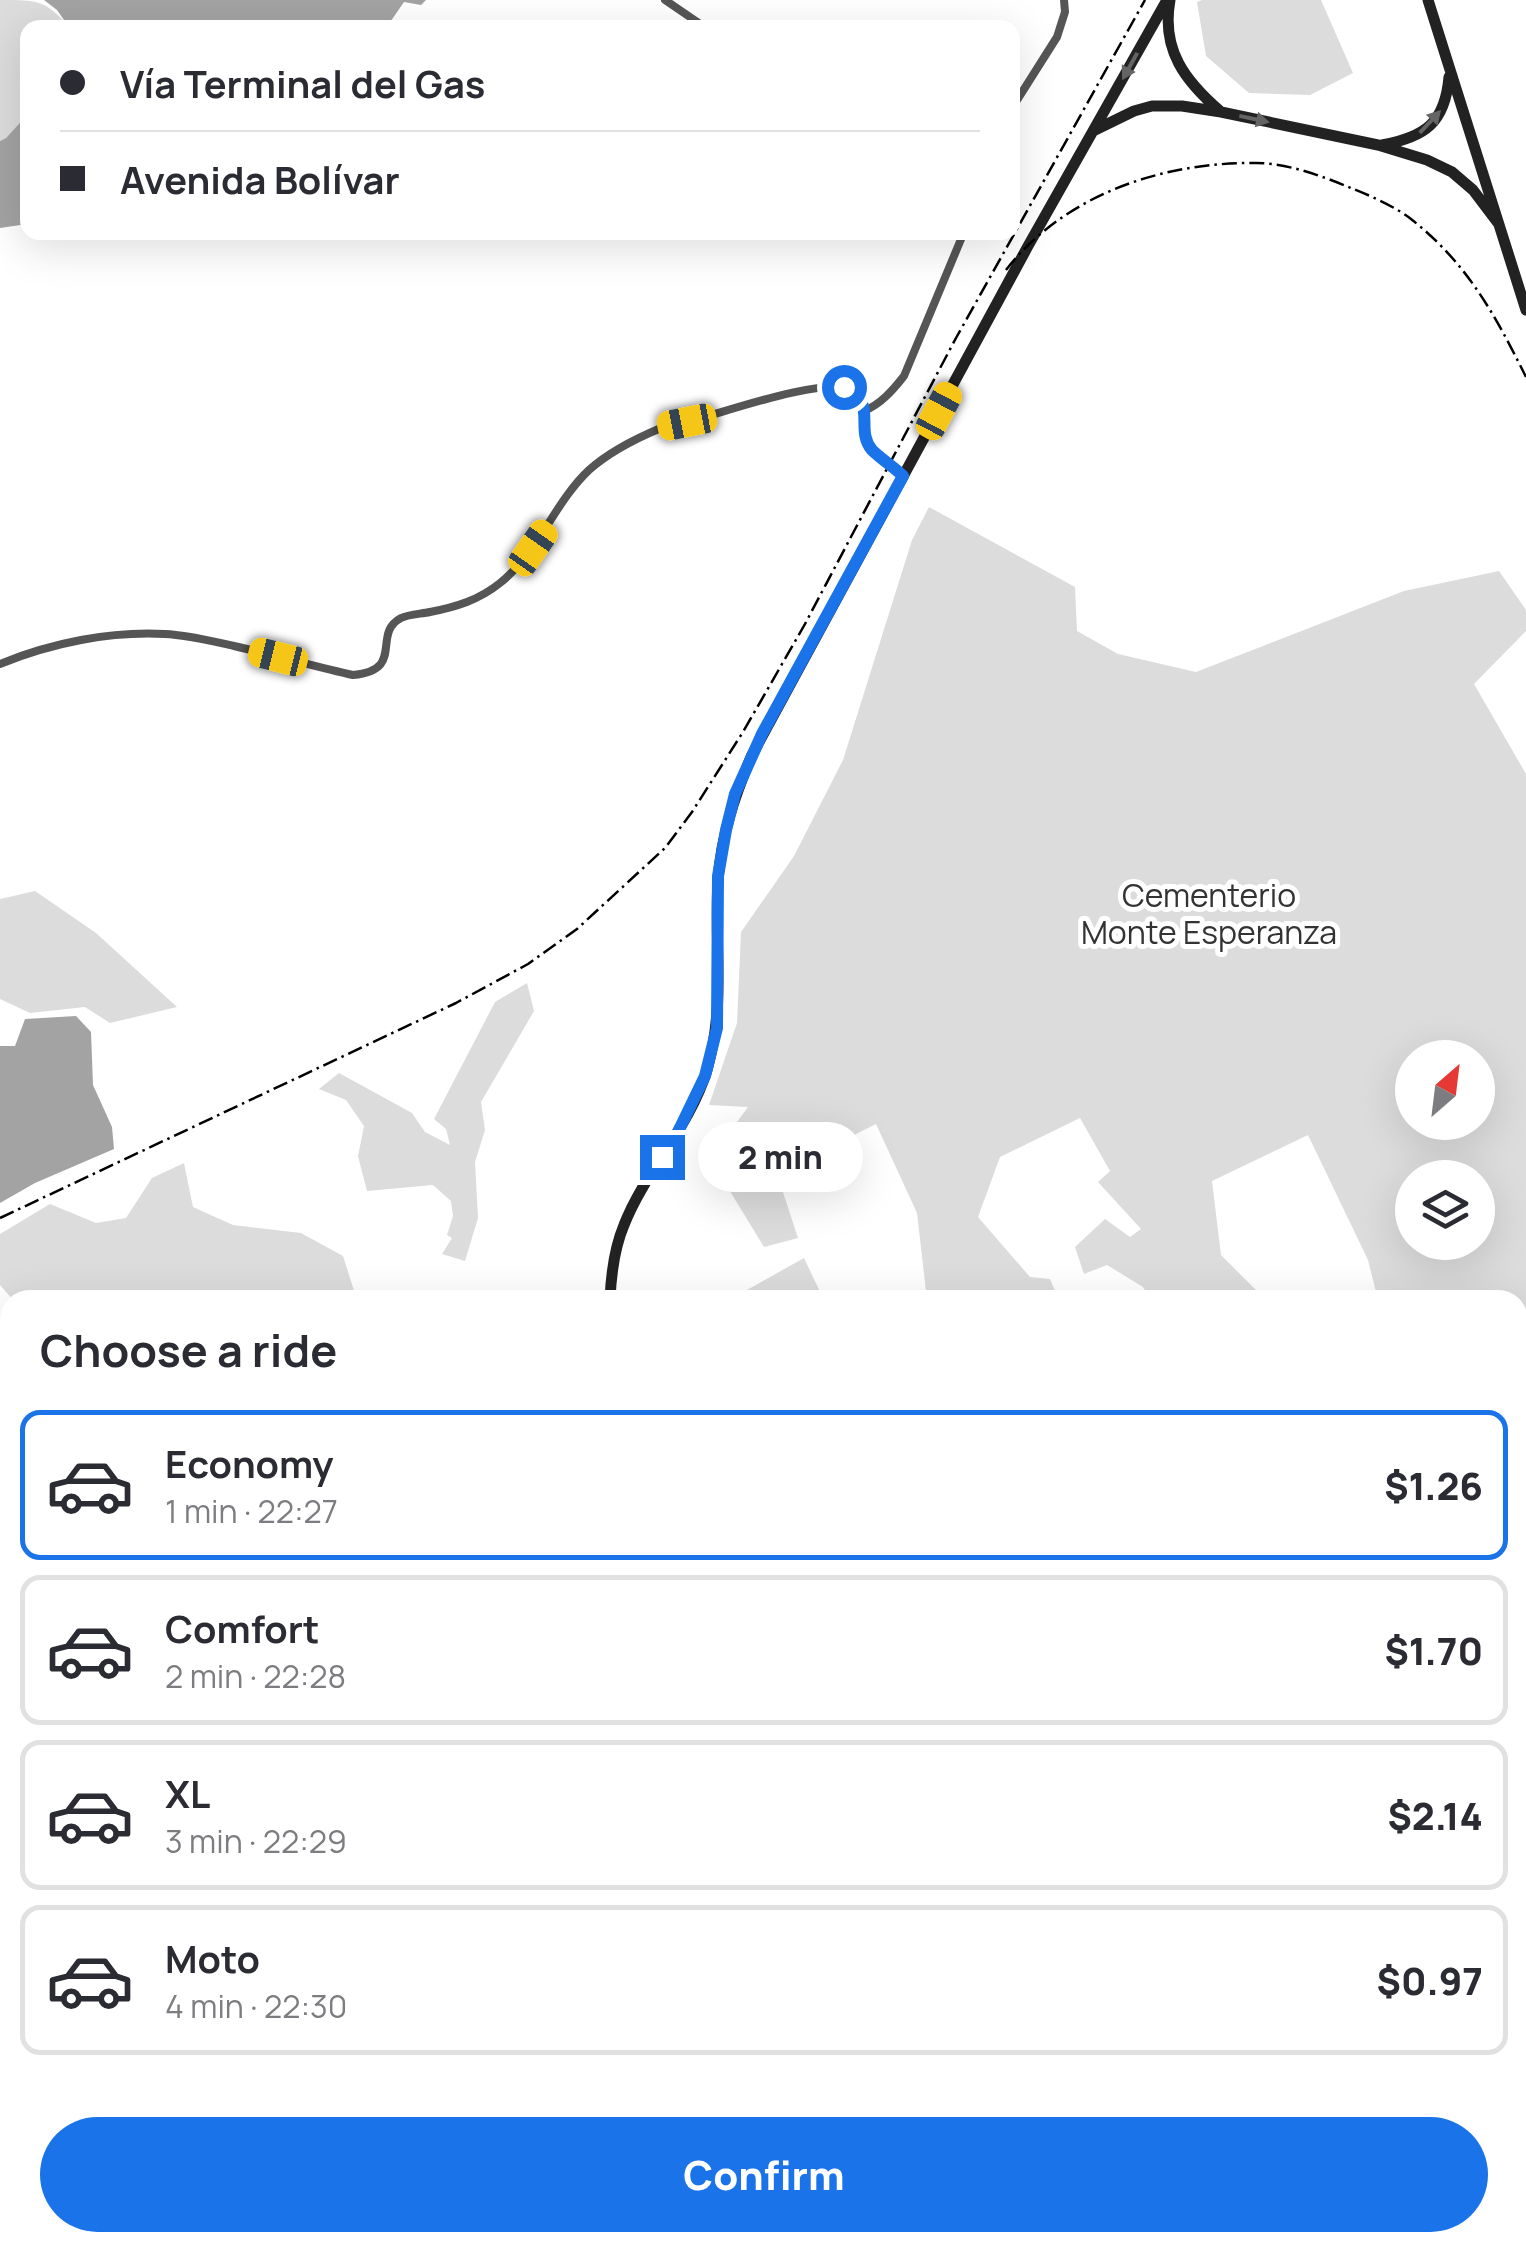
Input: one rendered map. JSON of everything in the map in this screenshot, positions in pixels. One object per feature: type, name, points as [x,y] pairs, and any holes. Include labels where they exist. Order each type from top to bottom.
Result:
[{"type":"main road","points":[[1169,0],[1169,38],[1177,61],[1190,83],[1221,112]]},
{"type":"main road","points":[[611,1290],[623,1227],[683,1122],[705,1076],[714,1041],[719,988],[718,876],[735,794],[762,734],[1028,246],[1169,0]]},
{"type":"main road","points":[[1428,0],[1526,310]]},
{"type":"main road","points":[[1378,146],[1410,140],[1438,118],[1447,97],[1450,68]]},
{"type":"main road","points":[[1093,132],[1134,111],[1152,106],[1182,106],[1378,146],[1428,160],[1452,172],[1498,223]]},
{"type":"street","points":[[665,0],[694,20]]},
{"type":"street","points":[[1020,95],[1057,36],[1064,0]]},
{"type":"street","points":[[864,411],[874,408],[904,376],[961,240]]},
{"type":"street","points":[[0,664],[54,646],[122,634],[168,634],[354,676],[370,674],[382,662],[393,624],[403,617],[457,606],[499,584],[526,557],[588,471],[604,459],[664,426],[785,395],[830,387],[856,392],[862,401],[870,448],[903,476]]},
{"type":"green space","points":[[0,0],[40,3],[62,20],[20,20],[20,123],[0,141]]},
{"type":"green space","points":[[1321,0],[1353,73],[1310,95],[1249,93],[1206,56],[1197,2]]},
{"type":"green space","name":"Cementerio Monte Esperanza","points":[[929,507],[1075,587],[1077,631],[1118,654],[1196,672],[1404,591],[1499,571],[1526,610],[1526,631],[1474,684],[1526,774],[1526,1290],[1376,1290],[1368,1260],[1308,1135],[1212,1181],[1221,1255],[1256,1290],[1145,1290],[1107,1265],[1084,1274],[1075,1247],[1105,1219],[1130,1237],[1141,1229],[1098,1182],[1110,1171],[1080,1118],[1000,1157],[978,1217],[1030,1277],[1050,1279],[1055,1290],[926,1290],[917,1213],[876,1124],[777,1174],[798,1238],[764,1247],[728,1188],[741,1165],[703,1168],[748,1107],[709,1105],[737,1023],[741,932],[794,856],[843,760],[912,540]]},
{"type":"green space","points":[[35,891],[96,933],[177,1007],[110,1023],[85,1007],[30,1013],[0,999],[0,899]]},
{"type":"green space","points":[[527,983],[534,1011],[481,1102],[485,1130],[475,1162],[478,1218],[465,1261],[442,1254],[452,1238],[447,1235],[453,1216],[451,1201],[433,1185],[367,1191],[358,1156],[364,1126],[346,1100],[319,1089],[339,1073],[412,1113],[425,1132],[450,1145],[446,1129],[434,1119],[495,1002]]},
{"type":"green space","points":[[184,1163],[193,1207],[233,1225],[301,1233],[343,1256],[354,1290],[4,1290],[0,1285],[0,1234],[50,1204],[96,1223],[126,1218],[152,1178]]},
{"type":"green space","points":[[804,1258],[819,1290],[747,1290]]},
{"type":"shaded area","points":[[44,0],[426,0],[421,5],[404,2],[392,20],[64,20]]},
{"type":"shaded area","points":[[20,123],[20,225],[0,228],[0,141]]},
{"type":"shaded area","points":[[76,1016],[91,1032],[93,1085],[112,1127],[114,1149],[35,1183],[0,1203],[0,1046],[15,1046],[25,1019]]},
{"type":"railway","points":[[1020,224],[1145,0]]},
{"type":"railway","points":[[1006,270],[1057,221],[1118,188],[1152,176],[1221,164],[1280,165],[1374,198],[1404,214],[1431,236],[1478,292],[1526,377]]},
{"type":"railway","points":[[0,1218],[456,1003],[528,964],[577,929],[665,848],[743,732],[805,624],[1011,240]]},
{"type":"route","points":[[662,1157],[705,1076],[717,1028],[718,876],[735,794],[762,734],[903,476],[870,448],[862,401],[856,392],[844,387]]}]
